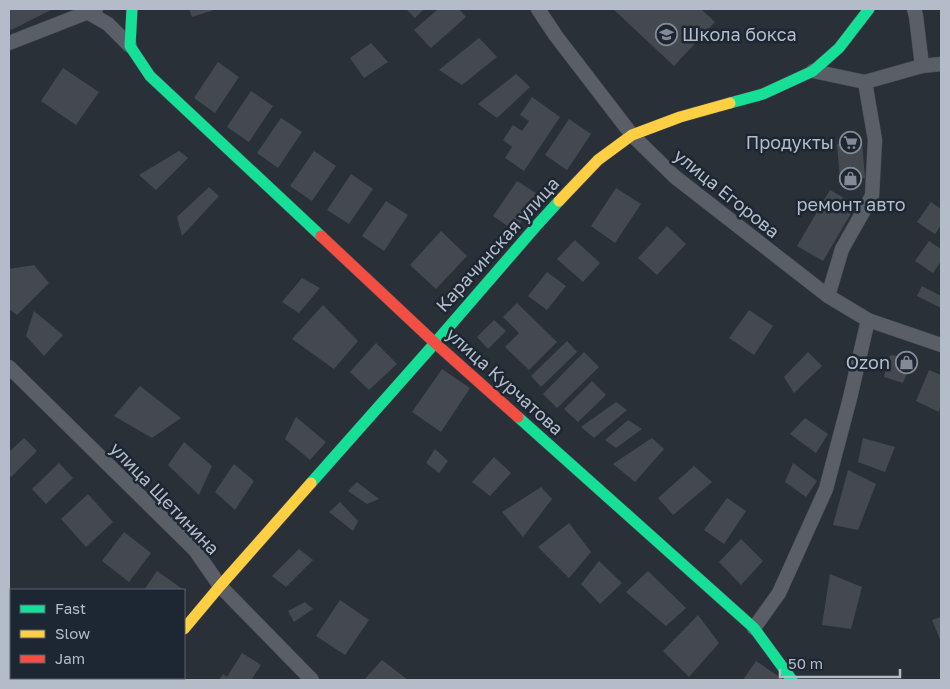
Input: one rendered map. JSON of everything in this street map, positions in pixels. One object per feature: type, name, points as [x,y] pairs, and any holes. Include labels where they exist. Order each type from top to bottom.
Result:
[{"type":"street","points":[[130,46],[132,9]]},
{"type":"street","name":"улица Егорова","points":[[538,9],[556,36],[632,135],[674,177],[828,296],[868,320],[941,345]]},
{"type":"street","name":"Карачинская улица","points":[[185,628],[538,224],[598,160],[632,135],[680,117],[762,94],[813,71],[839,48],[869,9]]},
{"type":"street","points":[[914,9],[922,66]]},
{"type":"street","points":[[9,43],[91,10]]},
{"type":"street","name":"улица Курчатова","points":[[91,10],[130,46],[150,76],[435,344],[754,628],[792,680]]},
{"type":"street","points":[[813,71],[865,82],[922,66],[941,64]]},
{"type":"street","points":[[828,296],[842,250],[872,196],[875,140],[865,82]]},
{"type":"street","points":[[754,628],[779,593],[826,490],[868,320]]},
{"type":"street","name":"улица Щетинина","points":[[9,367],[195,550],[220,586],[312,680]]},
{"type":"building","points":[[9,9],[53,9],[11,30],[9,26]]},
{"type":"building","points":[[189,9],[217,9],[192,17]]},
{"type":"building","points":[[406,9],[424,9],[415,18]]},
{"type":"building","points":[[438,9],[459,9],[466,17],[431,48],[414,30]]},
{"type":"building","points":[[613,9],[701,9],[715,22],[674,66]]},
{"type":"building","points":[[479,38],[497,57],[462,85],[439,70]]},
{"type":"building","points":[[371,43],[388,62],[364,78],[350,58]]},
{"type":"building","points":[[218,62],[239,77],[215,113],[194,98]]},
{"type":"building","points":[[63,68],[99,92],[76,125],[41,101]]},
{"type":"building","points":[[516,74],[530,87],[497,118],[478,104]]},
{"type":"building","points":[[251,91],[273,106],[249,142],[227,127]]},
{"type":"building","points":[[532,97],[560,117],[524,171],[505,158],[512,147],[503,140],[513,125],[522,131],[529,121],[520,115]]},
{"type":"building","points":[[281,118],[302,132],[278,168],[257,153]]},
{"type":"building","points":[[569,119],[591,134],[567,170],[545,155]]},
{"type":"building","points":[[862,142],[865,178],[840,180],[837,144]]},
{"type":"building","points":[[179,151],[188,158],[156,190],[139,175]]},
{"type":"building","points":[[314,151],[336,166],[312,201],[290,186]]},
{"type":"building","points":[[351,174],[373,189],[349,224],[327,210]]},
{"type":"building","points":[[517,181],[539,195],[515,231],[493,216]]},
{"type":"building","points":[[209,187],[219,196],[182,236],[177,217]]},
{"type":"building","points":[[616,188],[641,204],[615,243],[591,226]]},
{"type":"building","points":[[830,190],[856,205],[823,261],[797,246]]},
{"type":"building","points":[[386,201],[408,215],[384,251],[362,236]]},
{"type":"building","points":[[931,202],[941,209],[941,225],[935,234],[917,222]]},
{"type":"building","points":[[667,226],[686,244],[657,275],[638,258]]},
{"type":"building","points":[[441,231],[467,256],[436,289],[410,265]]},
{"type":"building","points":[[575,240],[600,263],[583,282],[557,259]]},
{"type":"building","points":[[929,241],[941,249],[941,261],[933,273],[915,261]]},
{"type":"building","points":[[34,265],[49,283],[17,315],[9,309],[9,269]]},
{"type":"building","points":[[547,272],[566,286],[547,310],[528,296]]},
{"type":"building","points":[[302,278],[320,288],[299,313],[282,302]]},
{"type":"building","points":[[922,286],[941,296],[941,308],[917,296]]},
{"type":"building","points":[[517,303],[557,342],[529,370],[505,347],[519,333],[503,317]]},
{"type":"building","points":[[323,305],[358,341],[334,369],[292,339]]},
{"type":"building","points":[[749,310],[773,326],[754,355],[729,338]]},
{"type":"building","points":[[34,311],[63,335],[44,356],[26,336]]},
{"type":"building","points":[[494,320],[506,331],[488,349],[477,337]]},
{"type":"building","points":[[567,341],[577,352],[541,387],[531,376]]},
{"type":"building","points":[[376,343],[397,364],[369,390],[350,372]]},
{"type":"building","points":[[584,352],[599,367],[557,408],[543,394]]},
{"type":"building","points":[[808,352],[822,366],[794,393],[784,377]]},
{"type":"building","points":[[890,355],[913,358],[903,383],[884,377]]},
{"type":"building","points":[[442,369],[470,388],[441,432],[412,412]]},
{"type":"building","points":[[929,370],[941,375],[941,403],[939,412],[916,401]]},
{"type":"building","points":[[592,381],[606,395],[578,422],[564,409]]},
{"type":"building","points":[[140,386],[181,418],[152,438],[114,416]]},
{"type":"building","points":[[616,402],[627,410],[594,438],[581,427]]},
{"type":"building","points":[[296,417],[326,442],[310,460],[285,439]]},
{"type":"building","points":[[805,418],[828,434],[816,453],[790,434]]},
{"type":"building","points":[[628,420],[642,429],[616,448],[605,440]]},
{"type":"building","points":[[24,438],[37,451],[11,477],[9,474],[9,452]]},
{"type":"building","points":[[652,438],[664,449],[635,482],[613,464]]},
{"type":"building","points":[[863,438],[895,447],[885,472],[858,462]]},
{"type":"building","points":[[184,442],[212,466],[199,495],[168,465]]},
{"type":"building","points":[[435,449],[448,461],[439,473],[426,463]]},
{"type":"building","points":[[494,457],[511,473],[490,496],[472,482]]},
{"type":"building","points":[[59,463],[73,478],[46,504],[32,489]]},
{"type":"building","points":[[793,463],[817,481],[806,497],[785,482]]},
{"type":"building","points":[[234,464],[254,481],[235,510],[215,492]]},
{"type":"building","points":[[694,466],[712,482],[673,515],[658,498]]},
{"type":"building","points":[[848,470],[876,484],[858,530],[833,525]]},
{"type":"building","points":[[357,482],[379,499],[367,504],[348,491]]},
{"type":"building","points":[[541,487],[552,499],[523,537],[502,512]]},
{"type":"building","points":[[88,494],[113,522],[86,547],[61,519]]},
{"type":"building","points":[[727,498],[746,511],[724,544],[704,530]]},
{"type":"building","points":[[340,502],[358,521],[353,531],[329,512]]},
{"type":"building","points":[[569,523],[591,552],[569,578],[538,547]]},
{"type":"building","points":[[124,532],[151,553],[129,582],[102,561]]},
{"type":"building","points":[[741,539],[763,561],[741,585],[719,562]]},
{"type":"building","points":[[299,549],[313,560],[286,587],[272,576]]},
{"type":"building","points":[[599,561],[622,583],[600,604],[581,584]]},
{"type":"building","points":[[157,571],[184,589],[145,589]]},
{"type":"building","points":[[648,571],[686,608],[666,626],[626,592]]},
{"type":"building","points":[[830,574],[862,587],[851,629],[822,625]]},
{"type":"building","points":[[340,600],[369,620],[345,655],[316,636]]},
{"type":"building","points":[[305,602],[313,609],[294,622],[288,611]]},
{"type":"building","points":[[698,615],[719,643],[689,677],[663,651]]},
{"type":"building","points":[[941,617],[941,642],[932,620]]},
{"type":"building","points":[[242,653],[261,665],[251,680],[219,680],[223,674],[227,677]]},
{"type":"building","points":[[382,660],[408,680],[364,680]]},
{"type":"building","points":[[756,661],[784,680],[743,680]]},
{"type":"traffic: fast","points":[[132,9],[130,46],[150,76],[321,236]]},
{"type":"traffic: fast","points":[[730,103],[763,94],[813,71],[839,48],[869,9]]},
{"type":"traffic: fast","points":[[311,483],[559,201]]},
{"type":"traffic: fast","points":[[518,417],[754,628],[792,680]]},
{"type":"traffic: slow","points":[[559,201],[598,160],[632,135],[680,117],[730,103]]},
{"type":"traffic: slow","points":[[185,628],[311,483]]},
{"type":"traffic: jam","points":[[321,236],[435,343],[518,417]]},
{"type":"place","name":"Школа бокса","points":[[666,34]]},
{"type":"place","name":"Продукты","points":[[850,142]]},
{"type":"place","name":"ремонт авто","points":[[851,179]]},
{"type":"place","name":"Ozon","points":[[906,362]]}]
